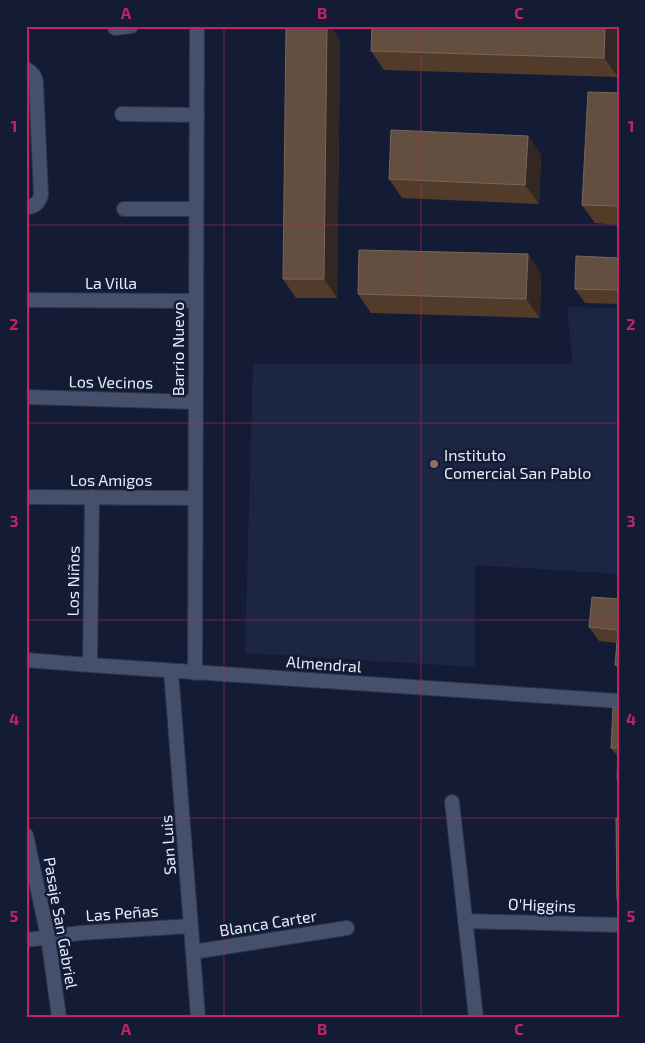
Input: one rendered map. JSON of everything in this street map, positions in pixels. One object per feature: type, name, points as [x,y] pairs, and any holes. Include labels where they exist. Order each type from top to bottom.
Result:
[{"type":"street","points":[[115,28],[131,26]]},
{"type":"street","name":"Barrio Nuevo","points":[[195,672],[197,26]]},
{"type":"street","points":[[26,69],[35,77],[36,82],[41,195],[37,203],[26,208]]},
{"type":"street","points":[[122,114],[197,115]]},
{"type":"street","points":[[124,209],[196,209]]},
{"type":"street","name":"La Villa","points":[[26,300],[196,301]]},
{"type":"street","name":"Los Vecinos","points":[[26,397],[196,402]]},
{"type":"street","name":"Los Amigos","points":[[26,497],[195,498]]},
{"type":"street","name":"Los Niños","points":[[90,665],[92,497]]},
{"type":"street","name":"Almendral","points":[[26,660],[619,701]]},
{"type":"street","name":"San Luis","points":[[172,671],[198,1017]]},
{"type":"street","points":[[452,802],[476,1017]]},
{"type":"street","name":"Pasaje San Gabriel","points":[[26,835],[48,937],[59,1017]]},
{"type":"street","name":"O'Higgins","points":[[465,921],[619,925]]},
{"type":"street","name":"Las Peñas","points":[[26,940],[191,926]]},
{"type":"street","name":"Blanca Carter","points":[[193,952],[347,928]]},
{"type":"shaded area","name":"Instituto Comercial San Pablo","points":[[567,307],[619,308],[619,574],[475,565],[475,667],[245,653],[253,364],[573,364]]},
{"type":"building","points":[[286,26],[327,26],[324,279],[283,279]]},
{"type":"building","points":[[372,26],[605,26],[604,58],[371,51]]},
{"type":"building","points":[[588,92],[619,93],[619,206],[582,205]]},
{"type":"building","points":[[391,130],[528,136],[525,185],[389,179]]},
{"type":"building","points":[[359,250],[528,254],[526,299],[358,294]]},
{"type":"building","points":[[576,256],[619,258],[619,290],[575,289]]},
{"type":"building","points":[[592,597],[619,599],[619,665],[615,665],[618,630],[589,627]]},
{"type":"building","points":[[613,707],[619,708],[619,779],[617,779],[618,748],[611,748]]},
{"type":"building","points":[[616,818],[619,819],[619,900],[617,900]]},
{"type":"place","name":"Instituto Comercial San Pablo","points":[[434,464]]}]
